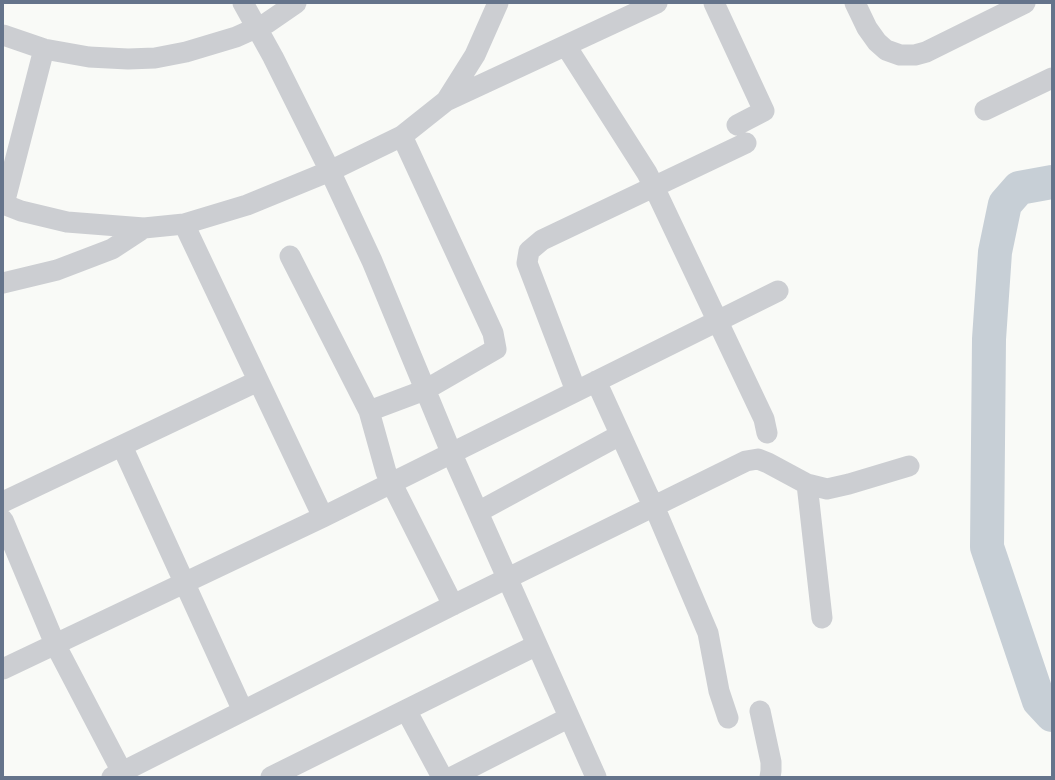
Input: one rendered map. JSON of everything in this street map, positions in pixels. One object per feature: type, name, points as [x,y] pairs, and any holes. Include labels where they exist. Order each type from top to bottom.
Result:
[{"type":"street","points":[[243,3],[273,57],[330,171],[372,261],[451,452],[568,718],[596,777]]},
{"type":"street","points":[[3,34],[44,49],[89,57],[128,59],[155,58],[186,52],[236,38],[267,23],[296,3]]},
{"type":"street","points":[[446,101],[475,55],[498,3]]},
{"type":"street","points":[[44,49],[4,204],[21,211],[67,222],[144,228],[184,224],[247,205],[330,171],[402,136],[446,101],[657,3]]},
{"type":"street","points":[[576,391],[527,263],[529,251],[542,240],[654,187],[742,134],[764,111],[714,3]]},
{"type":"street","points":[[855,3],[877,42],[886,50],[900,55],[915,55],[926,52],[1025,3]]},
{"type":"street","points":[[566,46],[654,187],[764,419],[767,433]]},
{"type":"street","points":[[985,110],[1052,78]]},
{"type":"street","points":[[369,411],[425,390],[496,349],[493,333],[402,136]]},
{"type":"street","points":[[184,224],[323,517]]},
{"type":"street","points":[[3,283],[57,270],[112,249],[144,228]]},
{"type":"street","points":[[290,256],[369,411],[386,472],[454,605]]},
{"type":"street","points":[[3,668],[323,517],[451,452],[778,291]]},
{"type":"street","points":[[3,502],[258,381]]},
{"type":"street","points":[[596,381],[654,506],[708,633],[719,692],[728,718]]},
{"type":"street","points":[[478,512],[620,435]]},
{"type":"street","points":[[122,446],[243,711]]},
{"type":"street","points":[[3,520],[56,644],[117,775],[507,578],[746,461],[758,459],[807,484],[827,489],[909,466]]},
{"type":"street","points":[[807,484],[822,618]]},
{"type":"street","points":[[271,777],[537,645]]},
{"type":"street","points":[[406,710],[442,777]]},
{"type":"street","points":[[760,711],[771,762],[770,777]]},
{"type":"street","points":[[452,777],[568,718]]},
{"type":"waterway","points":[[1052,182],[1019,188],[1005,204],[995,252],[989,339],[987,547],[1039,701],[1052,715]]}]
